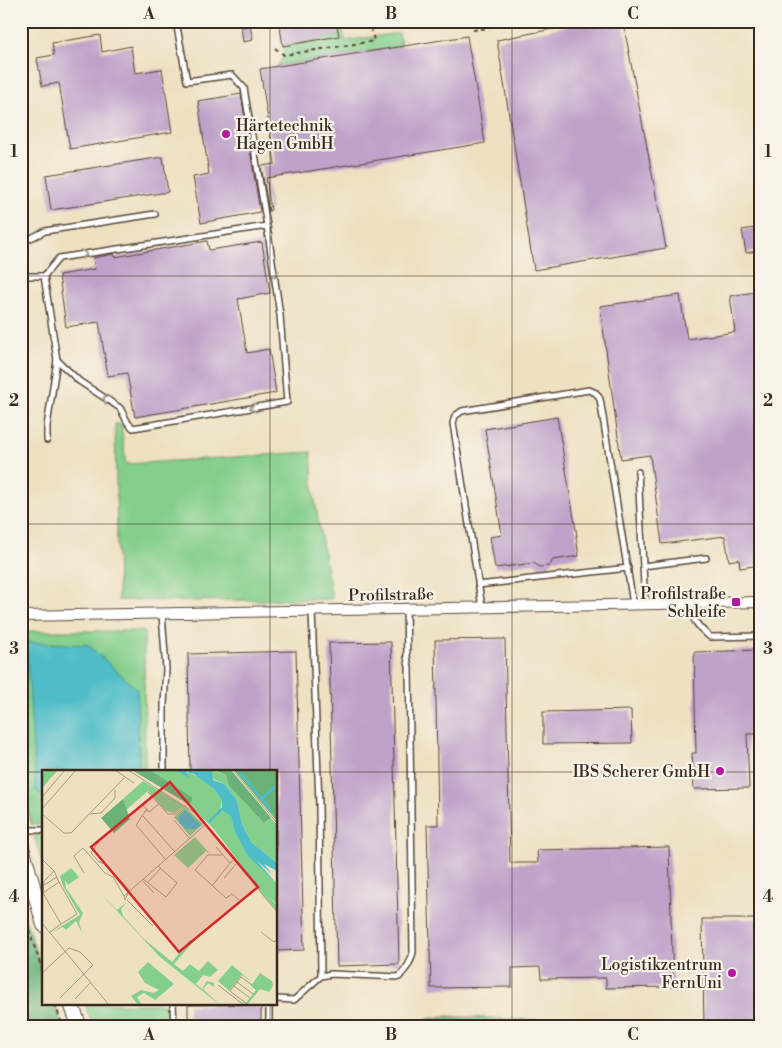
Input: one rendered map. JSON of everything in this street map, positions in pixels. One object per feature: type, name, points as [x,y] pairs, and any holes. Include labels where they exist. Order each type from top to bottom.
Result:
[{"type":"street","name":"Profilstraße","points":[[21,616],[761,602]]},
{"type":"street","points":[[21,844],[42,918]]},
{"type":"street","points":[[72,1006],[80,1027]]},
{"type":"lane","points":[[57,360],[79,381],[120,408],[133,428],[287,402],[280,316],[244,88],[232,75],[186,81],[176,21]]},
{"type":"lane","points":[[21,240],[30,239],[46,231],[155,214]]},
{"type":"lane","points":[[47,440],[47,426],[57,360],[44,276],[59,258],[267,226]]},
{"type":"lane","points":[[21,276],[44,276]]},
{"type":"lane","points":[[482,607],[453,423],[455,416],[462,411],[589,390],[596,393],[600,399],[633,604]]},
{"type":"lane","points":[[638,472],[645,604]]},
{"type":"lane","points":[[643,566],[706,558]]},
{"type":"lane","points":[[478,585],[628,568]]},
{"type":"lane","points":[[688,603],[691,615],[701,629],[710,637],[761,636]]},
{"type":"lane","points":[[278,999],[294,1000],[321,976],[331,974],[399,977],[411,960],[413,942],[409,667],[406,609]]},
{"type":"lane","points":[[312,611],[319,804],[321,976]]},
{"type":"lane","points":[[162,614],[166,669],[164,770]]},
{"type":"lane","points":[[21,830],[42,830]]},
{"type":"lane","points":[[173,1006],[174,1027]]},
{"type":"lane","points":[[269,1006],[269,1027]]},
{"type":"path","points":[[473,30],[488,28],[493,22]]},
{"type":"path","points":[[275,48],[284,55],[374,41],[370,23]]},
{"type":"path","points":[[21,907],[42,969]]},
{"type":"path","points":[[56,1006],[63,1027]]},
{"type":"green space","points":[[336,21],[341,21],[345,41],[399,33],[401,46],[277,66],[283,56],[283,46],[338,36]]},
{"type":"green space","points":[[115,424],[121,424],[126,464],[311,452],[314,496],[332,599],[118,600]]},
{"type":"green space","points":[[21,631],[144,631],[145,770],[42,770],[42,824],[31,824],[21,767]]},
{"type":"green space","points":[[42,834],[42,864],[34,835]]},
{"type":"green space","points":[[21,907],[42,969],[42,1006],[56,1006],[63,1027],[21,1027]]},
{"type":"green space","points":[[86,1006],[166,1006],[167,1027],[93,1027]]},
{"type":"green space","points":[[445,1016],[580,1022],[580,1027],[415,1027],[415,1021]]},
{"type":"water","points":[[26,642],[88,645],[137,689],[138,770],[42,770],[42,796],[36,791]]},
{"type":"building","points":[[279,21],[336,21],[339,36],[283,46]]},
{"type":"building","points":[[593,21],[623,21],[666,248],[534,270],[497,40]]},
{"type":"building","points":[[250,25],[253,40],[243,42],[241,27]]},
{"type":"building","points":[[100,35],[102,52],[131,46],[135,73],[162,69],[172,132],[70,149],[59,83],[42,86],[37,58],[54,55],[52,43]]},
{"type":"building","points":[[467,36],[485,143],[266,178],[271,210],[269,211],[261,166],[275,164],[260,69]]},
{"type":"building","points":[[241,94],[260,212],[201,223],[193,177],[209,174],[198,101]]},
{"type":"building","points":[[163,157],[168,192],[51,210],[46,175]]},
{"type":"building","points":[[761,227],[761,250],[746,253],[742,230]]},
{"type":"building","points":[[207,241],[209,250],[262,242],[270,293],[238,299],[247,353],[269,349],[276,393],[135,417],[127,373],[108,376],[99,322],[66,327],[59,275],[95,269],[93,258],[114,254],[115,257]]},
{"type":"building","points":[[761,291],[761,565],[740,568],[739,559],[729,561],[725,536],[662,544],[650,455],[621,459],[600,306],[680,295],[687,339],[735,332],[730,296]]},
{"type":"building","points":[[557,417],[579,556],[553,560],[549,566],[539,567],[534,563],[495,568],[490,537],[502,535],[485,429]]},
{"type":"building","points":[[505,639],[510,863],[538,863],[537,850],[669,847],[673,987],[606,988],[606,978],[541,979],[540,967],[512,968],[512,987],[431,988],[427,825],[438,825],[435,640]]},
{"type":"building","points":[[391,642],[399,964],[337,966],[329,643]]},
{"type":"building","points":[[761,650],[761,734],[747,734],[749,788],[694,789],[692,753],[696,753],[694,652]]},
{"type":"building","points":[[296,651],[304,950],[278,951],[278,770],[190,770],[188,654]]},
{"type":"building","points":[[631,710],[632,743],[543,744],[543,712]]},
{"type":"building","name":"Logistikzentrum FernUni","points":[[702,919],[761,919],[761,1027],[704,1027]]},
{"type":"building","points":[[188,1006],[261,1006],[261,1027],[188,1027]]},
{"type":"place","name":"Härtetechnik Hagen GmbH","points":[[226,134]]},
{"type":"place","name":"Profilstraße Schleife","points":[[736,602]]},
{"type":"place","name":"IBS Scherer GmbH","points":[[720,771]]},
{"type":"place","name":"Logistikzentrum FernUni","points":[[732,973]]}]
